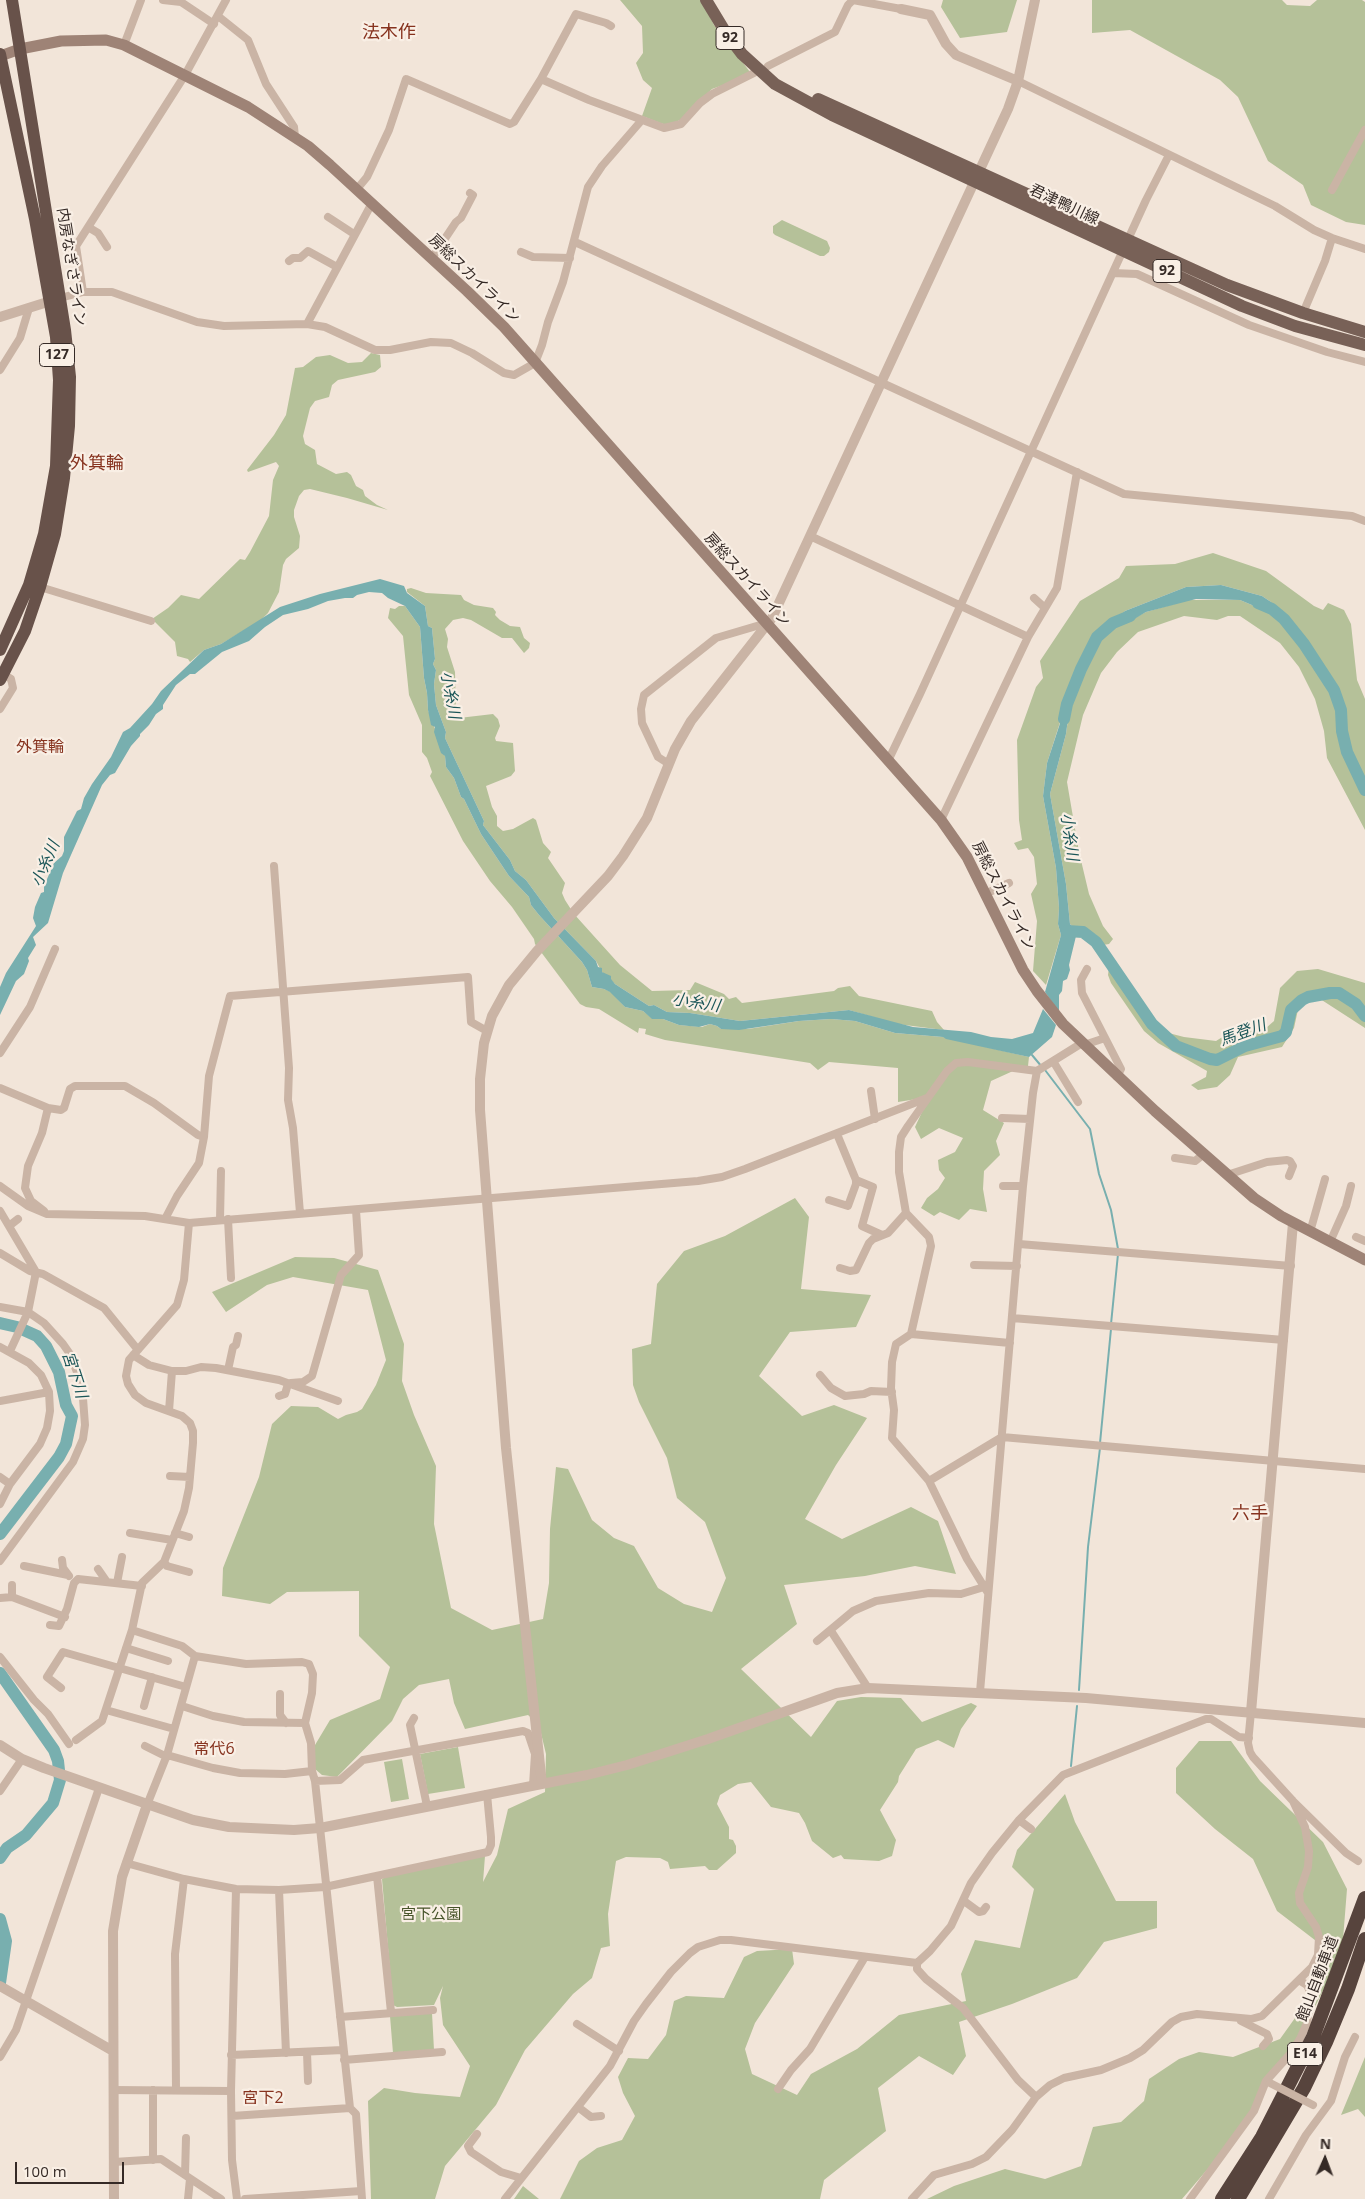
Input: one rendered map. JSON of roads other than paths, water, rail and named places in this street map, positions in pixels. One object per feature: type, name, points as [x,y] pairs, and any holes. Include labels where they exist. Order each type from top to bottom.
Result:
[{"type":"highway","name":"内房なぎさライン","points":[[0,650],[17,615],[37,560],[46,526],[56,466],[59,380],[55,300],[12,0]]},
{"type":"highway","name":"内房なぎさライン","points":[[0,55],[35,219],[55,300],[70,377],[69,426],[64,478],[55,534],[25,631],[1,677]]},
{"type":"highway","name":"館山自動車道","points":[[1222,2199],[1262,2137],[1309,2045],[1336,1980],[1365,1898]]},
{"type":"highway","name":"館山自動車道","points":[[1238,2199],[1273,2143],[1322,2049],[1348,1989],[1365,1939]]},
{"type":"main road","name":"君津鴨川線","points":[[706,0],[726,33],[742,54],[761,70],[978,177],[1126,245],[1242,306],[1295,326],[1365,345]]},
{"type":"main road","name":"房総スカイライン","points":[[20,49],[60,41],[86,39],[106,40],[124,45],[248,107],[295,137],[357,189],[494,317],[941,820],[967,857],[1024,970],[1037,991],[1064,1024],[1117,1077],[1254,1198],[1293,1223],[1365,1260]]},
{"type":"main road","points":[[0,47],[20,49]]},
{"type":"main road","points":[[0,55],[20,49]]},
{"type":"main road","name":"君津鴨川線","points":[[1126,245],[1303,313],[1365,332]]},
{"type":"street","points":[[124,45],[141,0]]},
{"type":"street","points":[[163,0],[182,1],[214,24]]},
{"type":"street","points":[[83,292],[76,246],[185,75],[226,0]]},
{"type":"street","points":[[541,79],[589,100],[630,114],[641,121],[664,128],[676,127],[681,124],[700,102],[712,94],[835,32],[848,5],[853,0],[901,9],[930,15],[946,44],[956,55],[1018,80],[1275,206],[1332,238],[1365,249]]},
{"type":"street","points":[[538,1785],[506,1448],[480,1110],[480,1079],[487,1031],[492,1016],[510,985],[537,951],[608,876],[636,838],[654,802],[675,749],[691,721],[768,624],[978,177],[1008,109],[1018,80],[1035,0]]},
{"type":"street","points":[[357,189],[367,177],[389,130],[406,79],[510,124],[514,122],[541,79],[576,14],[606,22],[611,26]]},
{"type":"street","points":[[218,16],[248,40],[266,84],[294,127],[295,137]]},
{"type":"street","points":[[0,317],[83,292],[112,292],[197,322],[224,326],[307,324],[326,327],[376,350],[390,350],[431,342],[451,343],[472,353],[504,373],[514,375],[535,363],[575,242],[588,187],[602,166],[641,121]]},
{"type":"street","points":[[1332,190],[1365,130]]},
{"type":"street","points":[[888,761],[1169,155]]},
{"type":"street","points":[[432,258],[456,222],[461,218],[473,195],[470,194]]},
{"type":"street","points":[[307,324],[372,203]]},
{"type":"street","points":[[328,217],[354,234]]},
{"type":"street","points":[[88,226],[98,233],[107,247]]},
{"type":"street","points":[[1303,313],[1325,261],[1332,238]]},
{"type":"street","points":[[575,242],[1124,494],[1352,516],[1365,521]]},
{"type":"street","points":[[289,261],[292,258],[300,258],[308,251],[337,268]]},
{"type":"street","points":[[521,252],[533,257],[570,258]]},
{"type":"street","points":[[1113,273],[1138,274],[1249,325],[1327,352],[1365,362]]},
{"type":"street","points":[[0,370],[20,338],[29,308]]},
{"type":"street","points":[[941,820],[1028,637],[1057,588],[1077,472]]},
{"type":"street","points":[[810,536],[1028,637]]},
{"type":"street","points":[[40,587],[151,621]]},
{"type":"street","points":[[1034,598],[1045,608]]},
{"type":"street","points":[[669,764],[658,757],[642,723],[641,709],[644,694],[716,638],[760,624],[768,624]]},
{"type":"street","points":[[0,709],[13,685],[11,679],[1,677]]},
{"type":"street","points":[[274,866],[289,1068],[288,1100],[293,1128],[300,1213]]},
{"type":"street","points":[[985,894],[1009,883]]},
{"type":"street","points":[[0,1053],[30,1007],[55,949]]},
{"type":"street","points":[[1088,969],[1080,984],[1082,993],[1121,1069],[1117,1077]]},
{"type":"street","points":[[165,1219],[177,1196],[199,1163],[204,1137],[209,1076],[230,996],[468,977],[472,1022],[487,1031]]},
{"type":"street","points":[[911,1334],[931,1242],[906,1213],[899,1172],[901,1137],[947,1071],[962,1061],[1038,1070],[1083,1044],[1105,1038]]},
{"type":"street","points":[[1052,1062],[1078,1102]]},
{"type":"street","points":[[980,1692],[986,1590],[1002,1437],[1023,1186],[1030,1119],[1038,1070]]},
{"type":"street","points":[[0,1088],[48,1108],[61,1110],[64,1108],[70,1089],[75,1086],[125,1086],[154,1103],[198,1135],[204,1137]]},
{"type":"street","points":[[871,1091],[875,1119]]},
{"type":"street","points":[[0,1186],[28,1206],[47,1214],[118,1215],[189,1223],[698,1181],[722,1177],[927,1098]]},
{"type":"street","points":[[47,1214],[31,1200],[25,1188],[28,1166],[42,1133],[48,1108]]},
{"type":"street","points":[[1002,1118],[1030,1119]]},
{"type":"street","points":[[829,1200],[848,1206],[856,1180],[837,1134]]},
{"type":"street","points":[[1175,1158],[1195,1161],[1204,1154]]},
{"type":"street","points":[[1227,1175],[1268,1162],[1287,1160],[1293,1166],[1289,1176]]},
{"type":"street","points":[[221,1171],[224,1220],[231,1278]]},
{"type":"street","points":[[1310,1232],[1325,1179]]},
{"type":"street","points":[[856,1180],[873,1187],[862,1226],[882,1235]]},
{"type":"street","points":[[1003,1186],[1023,1186]]},
{"type":"street","points":[[1330,1242],[1346,1206],[1351,1186]]},
{"type":"street","points":[[287,1383],[303,1382],[312,1376],[341,1275],[359,1255],[356,1210]]},
{"type":"street","points":[[0,1211],[36,1272],[28,1313],[11,1349]]},
{"type":"street","points":[[840,1268],[854,1271],[869,1242],[894,1228],[906,1213]]},
{"type":"street","points":[[9,1226],[18,1219]]},
{"type":"street","points":[[0,1657],[34,1700],[72,1742],[102,1720],[132,1630],[142,1586],[145,1579],[164,1562],[184,1511],[190,1477],[193,1431],[190,1423],[182,1416],[146,1403],[135,1395],[128,1384],[126,1376],[127,1366],[135,1352],[177,1305],[184,1280],[189,1223]]},
{"type":"street","points":[[1293,1223],[1251,1712],[1250,1752],[1293,1801],[1346,1853],[1358,1861]]},
{"type":"street","points":[[1356,1237],[1365,1241]]},
{"type":"street","points":[[1019,1244],[1290,1266]]},
{"type":"street","points":[[0,1253],[30,1271],[43,1274],[104,1308],[135,1352],[150,1365],[172,1371],[201,1368],[228,1370],[287,1383],[338,1401]]},
{"type":"street","points":[[974,1265],[1017,1266]]},
{"type":"street","points":[[0,1307],[28,1313],[44,1323],[63,1344],[79,1374],[84,1403],[83,1438],[73,1462],[0,1561]]},
{"type":"street","points":[[1012,1318],[1284,1340]]},
{"type":"street","points":[[986,1590],[966,1559],[929,1481],[892,1438],[894,1410],[892,1362],[894,1350],[901,1340],[911,1334],[1010,1343]]},
{"type":"street","points":[[228,1370],[233,1347],[236,1345],[238,1336]]},
{"type":"street","points":[[0,1347],[11,1349],[41,1375],[49,1392],[50,1411],[44,1436],[40,1444],[10,1484],[0,1504]]},
{"type":"street","points":[[170,1411],[172,1371]]},
{"type":"street","points":[[820,1375],[831,1388],[846,1396],[872,1391],[892,1392]]},
{"type":"street","points":[[279,1396],[285,1394],[287,1383]]},
{"type":"street","points":[[0,1401],[49,1392]]},
{"type":"street","points":[[929,1481],[1002,1437],[1365,1468]]},
{"type":"street","points":[[170,1476],[190,1477]]},
{"type":"street","points":[[0,1477],[10,1484]]},
{"type":"street","points":[[130,1532],[174,1537],[189,1536]]},
{"type":"street","points":[[117,1583],[122,1557]]},
{"type":"street","points":[[62,1560],[63,1568],[68,1575]]},
{"type":"street","points":[[164,1562],[167,1566],[189,1572]]},
{"type":"street","points":[[24,1566],[68,1575],[76,1580],[142,1586]]},
{"type":"street","points":[[98,1569],[107,1582]]},
{"type":"street","points":[[50,1625],[59,1626],[65,1617],[76,1580]]},
{"type":"street","points":[[12,1585],[12,1597]]},
{"type":"street","points":[[817,1641],[853,1611],[876,1601],[929,1593],[961,1594],[986,1590]]},
{"type":"street","points":[[0,1598],[12,1597],[65,1617]]},
{"type":"street","points":[[132,1630],[182,1646],[195,1656],[246,1664],[302,1662],[309,1664],[313,1674],[312,1693],[305,1723],[311,1743],[312,1772],[315,1781],[350,2108],[356,2114],[361,2195],[244,2199]]},
{"type":"street","points":[[831,1631],[868,1688]]},
{"type":"street","points":[[126,1648],[168,1661]]},
{"type":"street","points":[[61,1688],[48,1677],[63,1652],[186,1687]]},
{"type":"street","points":[[114,2199],[112,1931],[118,1893],[126,1863],[167,1756],[195,1656]]},
{"type":"street","points":[[144,1706],[152,1677]]},
{"type":"street","points":[[0,1745],[22,1759],[44,1768],[201,1822],[229,1827],[278,1830],[320,1828],[587,1776],[627,1765],[837,1693],[868,1688],[1086,1698],[1365,1723]]},
{"type":"street","points":[[280,1694],[280,1715],[286,1723]]},
{"type":"street","points":[[182,1706],[213,1716],[244,1722],[305,1723]]},
{"type":"street","points":[[106,1710],[174,1729]]},
{"type":"street","points":[[414,1718],[410,1724],[427,1806]]},
{"type":"street","points":[[917,1964],[951,1926],[971,1884],[992,1853],[1019,1820],[1062,1775],[1206,1719],[1211,1719],[1239,1737],[1249,1738]]},
{"type":"street","points":[[315,1781],[337,1781],[361,1761],[525,1731],[528,1733],[535,1754],[538,1785]]},
{"type":"street","points":[[145,1746],[167,1756],[240,1773],[285,1774],[312,1772]]},
{"type":"street","points":[[0,1792],[22,1759]]},
{"type":"street","points":[[0,2057],[16,2030],[99,1788]]},
{"type":"street","points":[[126,1863],[184,1880],[236,1889],[279,1890],[325,1886],[488,1852],[491,1846],[491,1837],[487,1794]]},
{"type":"street","points":[[912,2199],[934,2175],[972,2164],[986,2157],[1012,2130],[1036,2097],[1050,2085],[1064,2078],[1101,2070],[1130,2058],[1143,2050],[1172,2022],[1181,2017],[1198,2014],[1251,2019],[1262,2016],[1312,1967],[1318,1955],[1319,1936],[1316,1927],[1300,1903],[1299,1893],[1308,1867],[1309,1850],[1305,1827],[1293,1801]]},
{"type":"street","points":[[1019,1820],[1031,1829]]},
{"type":"street","points":[[377,1876],[391,2012]]},
{"type":"street","points":[[176,2090],[174,1954],[184,1880]]},
{"type":"street","points":[[236,1889],[231,2091],[232,2160],[237,2199]]},
{"type":"street","points":[[279,1890],[286,2053]]},
{"type":"street","points":[[964,1901],[979,1912],[986,1908]]},
{"type":"street","points":[[505,2199],[600,2079],[619,2051],[634,2021],[671,1972],[690,1953],[720,1940],[731,1940],[917,1964]]},
{"type":"street","points":[[778,2089],[810,2049],[865,1957]]},
{"type":"street","points":[[917,1964],[917,1969],[926,1978],[963,2008],[1018,2080],[1036,2097]]},
{"type":"street","points":[[1190,2199],[1254,2111],[1268,2082],[1291,2053],[1307,2023],[1311,1994],[1306,1985],[1299,1980]]},
{"type":"street","points":[[4,1989],[113,2051]]},
{"type":"street","points":[[340,2017],[434,2010]]},
{"type":"street","points":[[1237,2019],[1267,2034],[1270,2039],[1263,2046]]},
{"type":"street","points":[[577,2024],[599,2040],[619,2051]]},
{"type":"street","points":[[1269,2199],[1306,2135],[1331,2101],[1345,2057],[1355,2036]]},
{"type":"street","points":[[231,2054],[343,2050]]},
{"type":"street","points":[[307,2052],[308,2081]]},
{"type":"street","points":[[344,2060],[442,2052]]},
{"type":"street","points":[[600,2079],[607,2086]]},
{"type":"street","points":[[1268,2082],[1325,2111]]},
{"type":"street","points":[[113,2090],[231,2091]]},
{"type":"street","points":[[153,2090],[153,2160]]},
{"type":"street","points":[[578,2107],[591,2117],[600,2116]]},
{"type":"street","points":[[232,2116],[350,2108]]},
{"type":"street","points":[[477,2134],[468,2146],[470,2152],[501,2172],[521,2178]]},
{"type":"street","points":[[186,2138],[188,2199]]},
{"type":"street","points":[[114,2162],[161,2159],[221,2199]]},
{"type":"water","points":[[380,579],[404,586],[407,593],[425,606],[428,626],[432,628],[435,659],[433,664],[436,670],[434,684],[436,705],[446,732],[445,738],[484,821],[483,825],[510,860],[515,871],[526,880],[554,918],[596,961],[598,967],[602,968],[602,972],[611,976],[615,984],[649,1006],[654,1005],[667,1012],[690,1013],[740,1021],[849,1010],[913,1027],[971,1032],[991,1037],[1012,1039],[1033,1033],[1043,1009],[1056,1025],[1052,1037],[1029,1057],[943,1037],[895,1033],[855,1021],[831,1019],[799,1021],[739,1030],[721,1029],[710,1024],[699,1027],[679,1025],[663,1019],[652,1019],[643,1011],[625,1007],[610,992],[592,987],[587,970],[582,962],[531,905],[529,897],[509,876],[481,834],[464,799],[461,797],[454,778],[446,767],[445,756],[441,753],[434,732],[435,727],[431,725],[428,710],[420,627],[405,606],[382,593],[369,592],[353,598],[328,601],[308,609],[283,615],[249,641],[222,652],[195,674],[190,674],[176,685],[163,705],[163,709],[156,714],[131,746],[115,773],[110,775],[102,785],[63,873],[48,923],[33,937],[36,945],[28,958],[29,961],[24,974],[16,981],[0,1015],[0,987],[6,973],[36,926],[33,918],[35,907],[41,893],[44,892],[44,886],[54,863],[62,856],[64,837],[77,811],[81,809],[84,798],[92,784],[111,757],[123,732],[130,728],[161,691],[204,650],[221,644],[280,607],[320,594]]},
{"type":"water","points":[[1221,585],[1262,596],[1271,602],[1272,609],[1259,608],[1240,600],[1196,599],[1146,612],[1131,621],[1114,624],[1113,621],[1125,611],[1186,587]]},
{"type":"water","points":[[1067,702],[1070,703],[1066,734],[1050,794],[1066,884],[1070,924],[1077,932],[1069,965],[1070,970],[1067,979],[1063,981],[1062,991],[1059,995],[1059,1012],[1045,992],[1061,935],[1058,924],[1059,908],[1056,868],[1043,796],[1047,763]]},
{"type":"water","points":[[2,1930],[6,1930],[8,1942],[3,1979],[0,1977]]},
{"type":"waterway","name":"小糸川","points":[[1258,603],[1272,609],[1284,619],[1304,644],[1334,690],[1341,710],[1342,731],[1347,752],[1365,790]]},
{"type":"waterway","name":"小糸川","points":[[1064,719],[1067,704],[1081,669],[1097,637],[1113,623],[1130,616]]},
{"type":"waterway","name":"馬登川","points":[[1067,931],[1083,932],[1096,942],[1152,1024],[1176,1046],[1210,1059],[1217,1060],[1245,1046],[1282,1036],[1286,1032],[1291,1010],[1308,997],[1339,993],[1356,1004],[1365,1016]]},
{"type":"waterway","points":[[1032,1055],[1042,1067]]},
{"type":"waterway","points":[[1045,1070],[1090,1129],[1099,1174],[1111,1210],[1118,1249]]},
{"type":"waterway","points":[[1111,1324],[1118,1254]]},
{"type":"waterway","name":"宮下川","points":[[0,1323],[17,1327],[37,1336],[46,1346],[59,1372],[66,1405],[72,1416],[66,1444],[59,1457],[0,1534]]},
{"type":"waterway","points":[[1100,1443],[1111,1329]]},
{"type":"waterway","points":[[1079,1690],[1088,1547],[1100,1448]]},
{"type":"waterway","name":"宮下川","points":[[0,1673],[54,1750],[58,1761],[60,1780],[53,1803],[26,1835],[7,1848],[0,1858]]},
{"type":"waterway","points":[[1071,1766],[1077,1706]]},
{"type":"waterway","name":"宮下川","points":[[0,1919],[6,1941],[0,1983]]},
{"type":"district","name":"法木作","points":[[389,33]]},
{"type":"district","name":"外箕輪","points":[[97,464]]},
{"type":"district","name":"外箕輪","points":[[40,747]]},
{"type":"district","name":"六手","points":[[1250,1514]]},
{"type":"district","name":"常代6","points":[[214,1749]]},
{"type":"district","name":"宮下2","points":[[263,2098]]},
{"type":"park label","name":"宮下公園","points":[[431,1915]]}]
